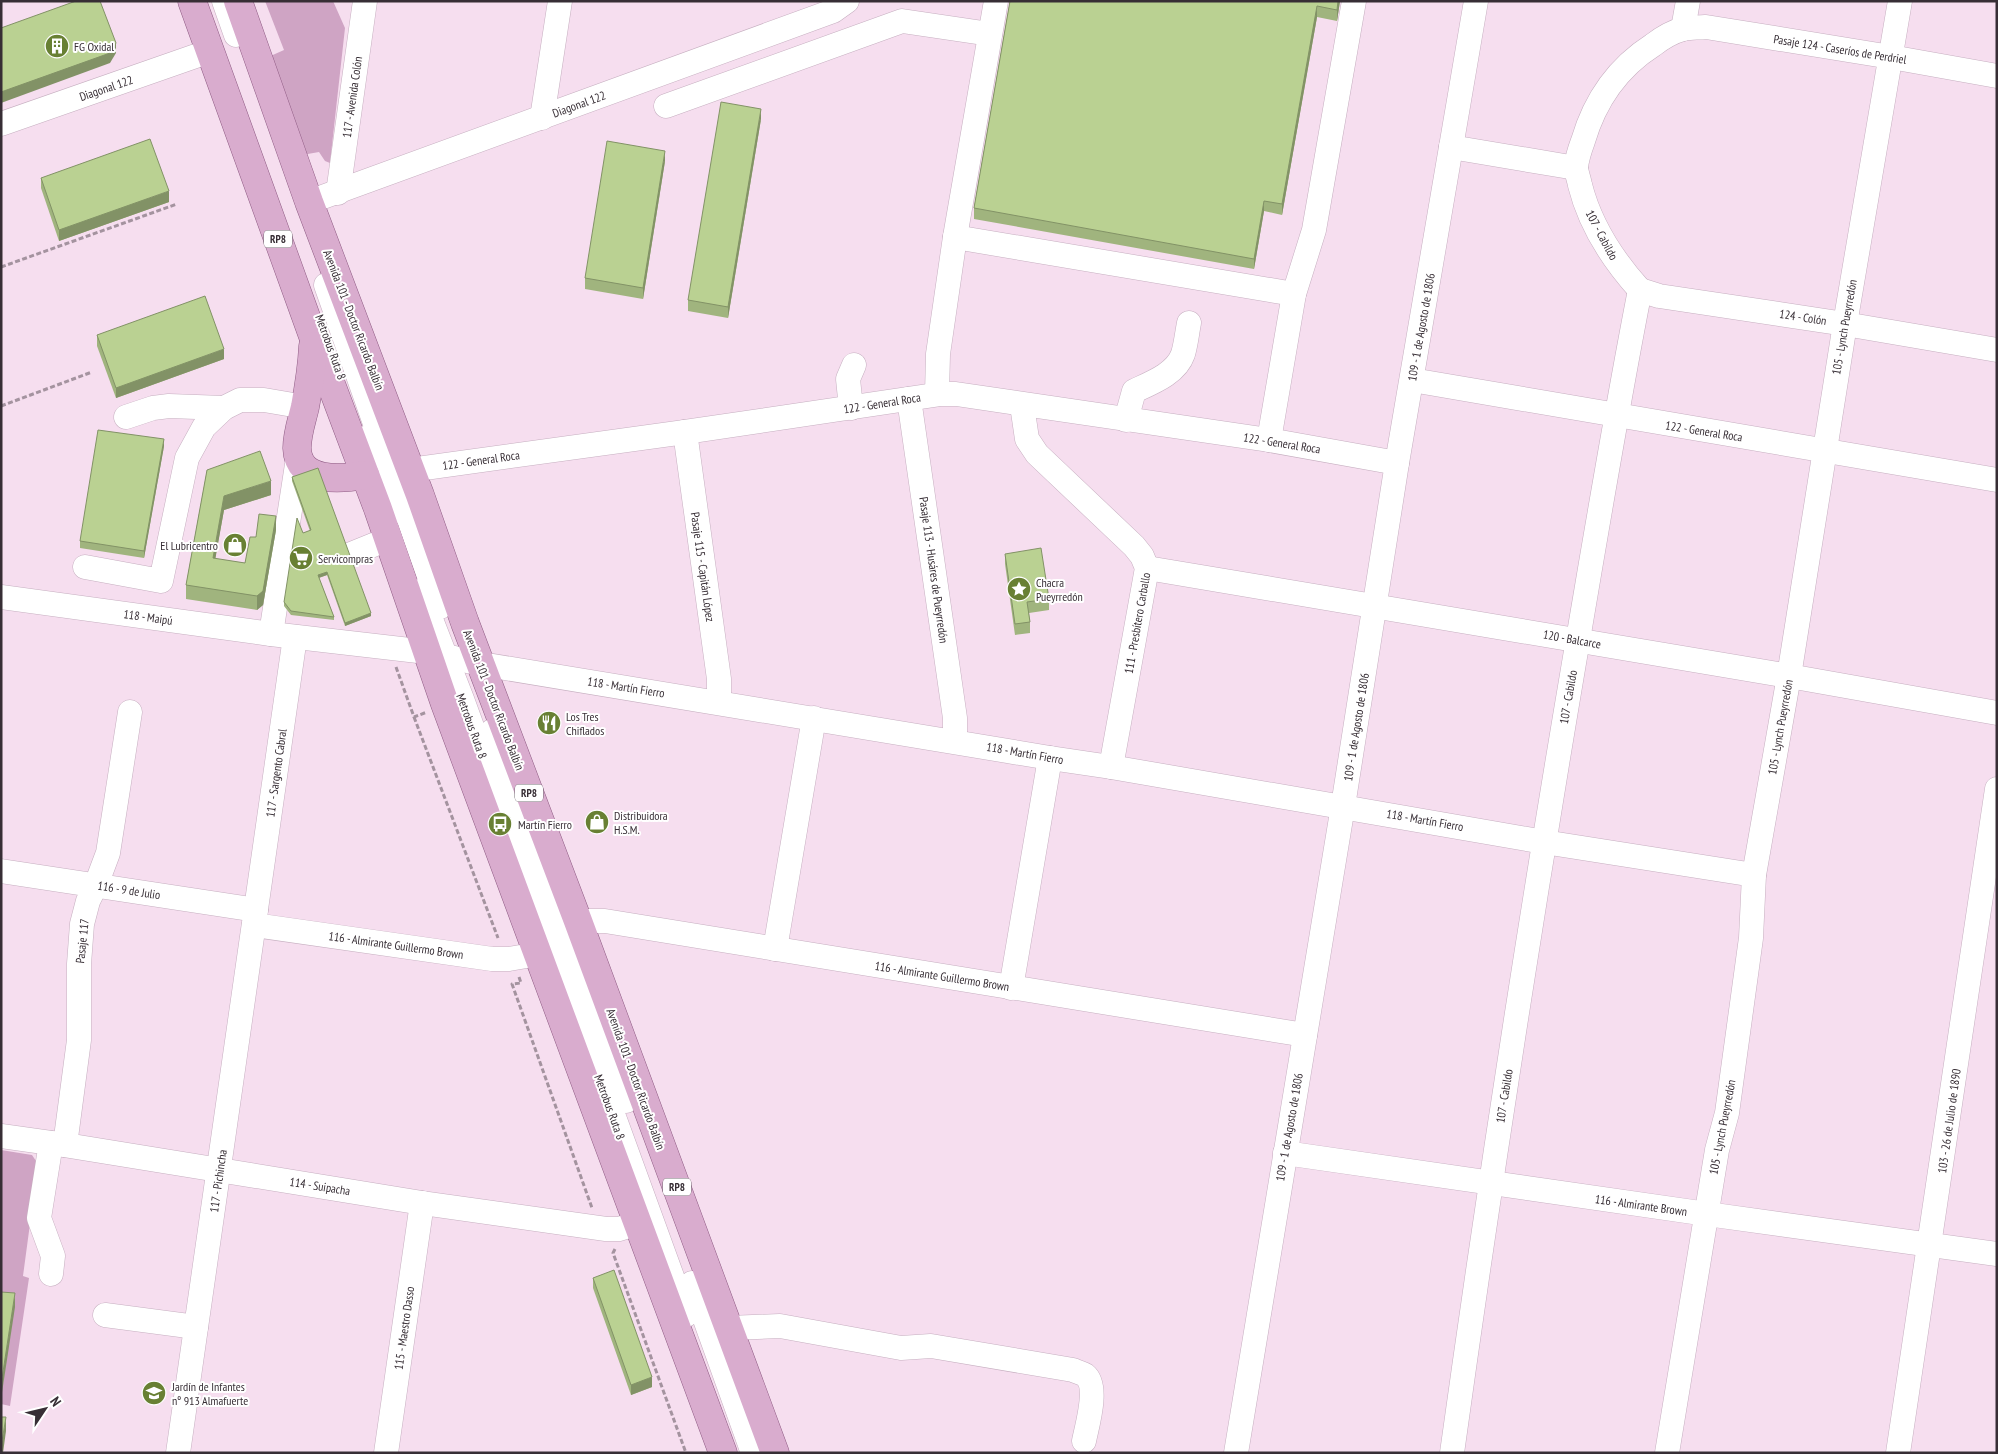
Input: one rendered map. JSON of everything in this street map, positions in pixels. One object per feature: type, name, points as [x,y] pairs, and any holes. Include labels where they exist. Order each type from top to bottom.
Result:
[{"type":"main road","name":"Avenida 101 - Doctor Ricardo Balbín","points":[[192,1],[314,339],[387,472],[388,539],[454,657],[578,921],[775,1453]]},
{"type":"main road","name":"Avenida 101 - Doctor Ricardo Balbín","points":[[238,1],[309,202],[387,472],[454,657],[525,956],[638,1223],[723,1453]]},
{"type":"main road","points":[[314,339],[312,364],[298,439],[298,458],[305,468],[316,476],[330,478],[387,472]]},
{"type":"street","name":"Metrobus Ruta 8","points":[[203,1],[368,446],[387,472]]},
{"type":"street","name":"Metrobus Ruta 8","points":[[224,1],[387,472],[454,657],[485,713],[753,1453]]},
{"type":"street","name":"117 - Avenida Colón","points":[[338,193],[365,1]]},
{"type":"street","points":[[542,118],[560,1]]},
{"type":"street","name":"Diagonal 122","points":[[309,202],[833,12],[847,1]]},
{"type":"street","points":[[936,394],[938,354],[955,237],[996,1]]},
{"type":"street","points":[[1269,440],[1294,294],[1314,230],[1354,1]]},
{"type":"street","name":"109 - 1 de Agosto de 1806","points":[[1236,1453],[1343,806],[1397,463],[1476,1]]},
{"type":"street","points":[[1683,29],[1688,1]]},
{"type":"street","name":"105 - Lynch Pueyrredón","points":[[1667,1453],[1717,1150],[1727,1113],[1751,938],[1754,875],[1789,676],[1824,451],[1900,1]]},
{"type":"street","points":[[666,106],[902,21],[990,34]]},
{"type":"street","name":"Pasaje 124 - Caseríos de Perdriel","points":[[1683,29],[1706,27],[1997,76]]},
{"type":"street","name":"107 - Cabildo","points":[[1452,1453],[1490,1183],[1544,842],[1615,416],[1640,290],[1618,266],[1601,237],[1585,202],[1576,168],[1587,126],[1597,104],[1609,85],[1642,52],[1663,38],[1683,29]]},
{"type":"street","name":"Diagonal 122","points":[[1,124],[210,51]]},
{"type":"street","points":[[1452,147],[1576,168]]},
{"type":"street","points":[[955,237],[1294,294]]},
{"type":"street","name":"124 - Colón","points":[[1640,290],[1659,296],[1845,324],[1997,350]]},
{"type":"street","points":[[1126,420],[1134,391],[1156,381],[1171,371],[1183,355],[1189,323]]},
{"type":"street","points":[[852,408],[848,379],[854,366]]},
{"type":"street","name":"122 - General Roca","points":[[1412,380],[1997,480]]},
{"type":"street","name":"122 - General Roca","points":[[387,472],[685,432],[936,394],[956,394],[1269,440],[1397,463]]},
{"type":"street","points":[[85,567],[161,581],[187,458],[204,427],[224,408],[240,400],[251,399],[305,407]]},
{"type":"street","name":"Pasaje 113 - Husáres de Pueyrredón","points":[[909,399],[955,718],[955,741]]},
{"type":"street","name":"111 - Presbítero Carballo","points":[[1022,405],[1028,438],[1037,454],[1134,546],[1142,556],[1147,568],[1111,767]]},
{"type":"street","points":[[126,417],[153,408],[169,406],[224,408]]},
{"type":"street","name":"Pasaje 115 - Capitán López","points":[[685,432],[719,679],[720,702]]},
{"type":"street","points":[[271,634],[298,458]]},
{"type":"street","points":[[352,554],[388,539]]},
{"type":"street","name":"120 - Balcarce","points":[[1147,568],[1578,640],[1997,713]]},
{"type":"street","name":"118 - Maipú","points":[[1,596],[295,637]]},
{"type":"street","points":[[351,618],[352,643]]},
{"type":"street","name":"118 - Martín Fierro","points":[[295,637],[454,657],[1343,806],[1544,842],[1754,875]]},
{"type":"street","name":"117 - Sargento Cabral","points":[[255,917],[295,637]]},
{"type":"street","name":"Metrobus Ruta 8","points":[[454,657],[462,699],[736,1453]]},
{"type":"street","name":"Pasaje 117","points":[[51,1274],[54,1256],[39,1218],[58,1144],[79,1040],[79,964],[82,924],[88,902],[108,853],[130,712]]},
{"type":"street","points":[[775,948],[814,718]]},
{"type":"street","points":[[1011,988],[1050,758]]},
{"type":"street","name":"103 - 26 de Julio de 1890","points":[[1898,1453],[1931,1244],[1997,789]]},
{"type":"street","name":"116 - 9 de Julio","points":[[1,871],[96,885],[255,917]]},
{"type":"street","name":"116 - Almirante Guillermo Brown","points":[[255,917],[492,960],[525,956]]},
{"type":"street","name":"117 - Pichincha","points":[[178,1453],[255,917]]},
{"type":"street","name":"116 - Almirante Guillermo Brown","points":[[578,921],[605,921],[1305,1035]]},
{"type":"street","name":"114 - Suipacha","points":[[1,1136],[422,1203],[610,1229],[619,1229],[638,1223]]},
{"type":"street","name":"116 - Almirante Brown","points":[[1285,1153],[1997,1254]]},
{"type":"street","name":"115 - Maestro Dasso","points":[[386,1453],[422,1203]]},
{"type":"street","points":[[105,1315],[196,1327]]},
{"type":"street","points":[[729,1328],[780,1326],[900,1348],[931,1346],[1073,1370],[1084,1374],[1092,1389],[1084,1441]]},
{"type":"path","points":[[1,267],[177,204]]},
{"type":"path","points":[[1,406],[92,372]]},
{"type":"path","points":[[414,717],[496,937],[525,956],[521,983],[512,984],[590,1208],[606,1216],[616,1244],[613,1254],[686,1453]]},
{"type":"shaded area","points":[[265,1],[333,1],[345,28],[330,163],[325,161],[319,152],[302,155],[266,58],[284,50]]},
{"type":"shaded area","points":[[1,1150],[32,1155],[38,1164],[23,1276],[29,1278],[10,1406],[1,1404]]},
{"type":"building","name":"FG Oxidal","points":[[76,1],[100,1],[116,43],[110,53],[1,92],[1,28]]},
{"type":"building","points":[[1010,1],[1338,1],[1337,10],[1317,6],[1282,204],[1264,201],[1254,259],[974,208]]},
{"type":"building","points":[[721,102],[761,109],[728,307],[688,300]]},
{"type":"building","points":[[150,139],[169,191],[59,230],[41,178]]},
{"type":"building","points":[[607,141],[665,151],[643,288],[585,278]]},
{"type":"building","points":[[205,296],[224,349],[116,388],[97,335]]},
{"type":"building","points":[[98,430],[164,439],[144,551],[80,541]]},
{"type":"building","points":[[260,451],[271,481],[224,496],[213,558],[245,563],[250,537],[256,537],[259,514],[276,516],[263,591],[257,596],[186,585],[207,470]]},
{"type":"building","points":[[318,468],[371,613],[345,623],[327,572],[318,575],[334,617],[291,611],[284,602],[297,518],[303,533],[311,530],[292,477]]},
{"type":"building","points":[[1041,548],[1049,599],[1027,602],[1030,622],[1015,624],[1005,554]]},
{"type":"building","points":[[614,1270],[652,1377],[631,1385],[593,1278]]},
{"type":"building","points":[[1,1292],[15,1293],[1,1385]]},
{"type":"building","points":[[1,1417],[6,1417],[1,1447]]},
{"type":"place","name":"FG Oxidal","points":[[57,46]]},
{"type":"place","name":"El Lubricentro","points":[[235,545]]},
{"type":"place","name":"Servicompras","points":[[301,558]]},
{"type":"place","name":"Chacra Pueyrredón","points":[[1019,589]]},
{"type":"place","name":"Los Tres Chiflados","points":[[549,723]]},
{"type":"place","name":"Distribuidora H.S.M.","points":[[597,822]]},
{"type":"place","name":"Martín Fierro","points":[[500,824]]},
{"type":"place","name":"Jardín de Infantes nº 913 Almafuerte","points":[[154,1393]]}]
